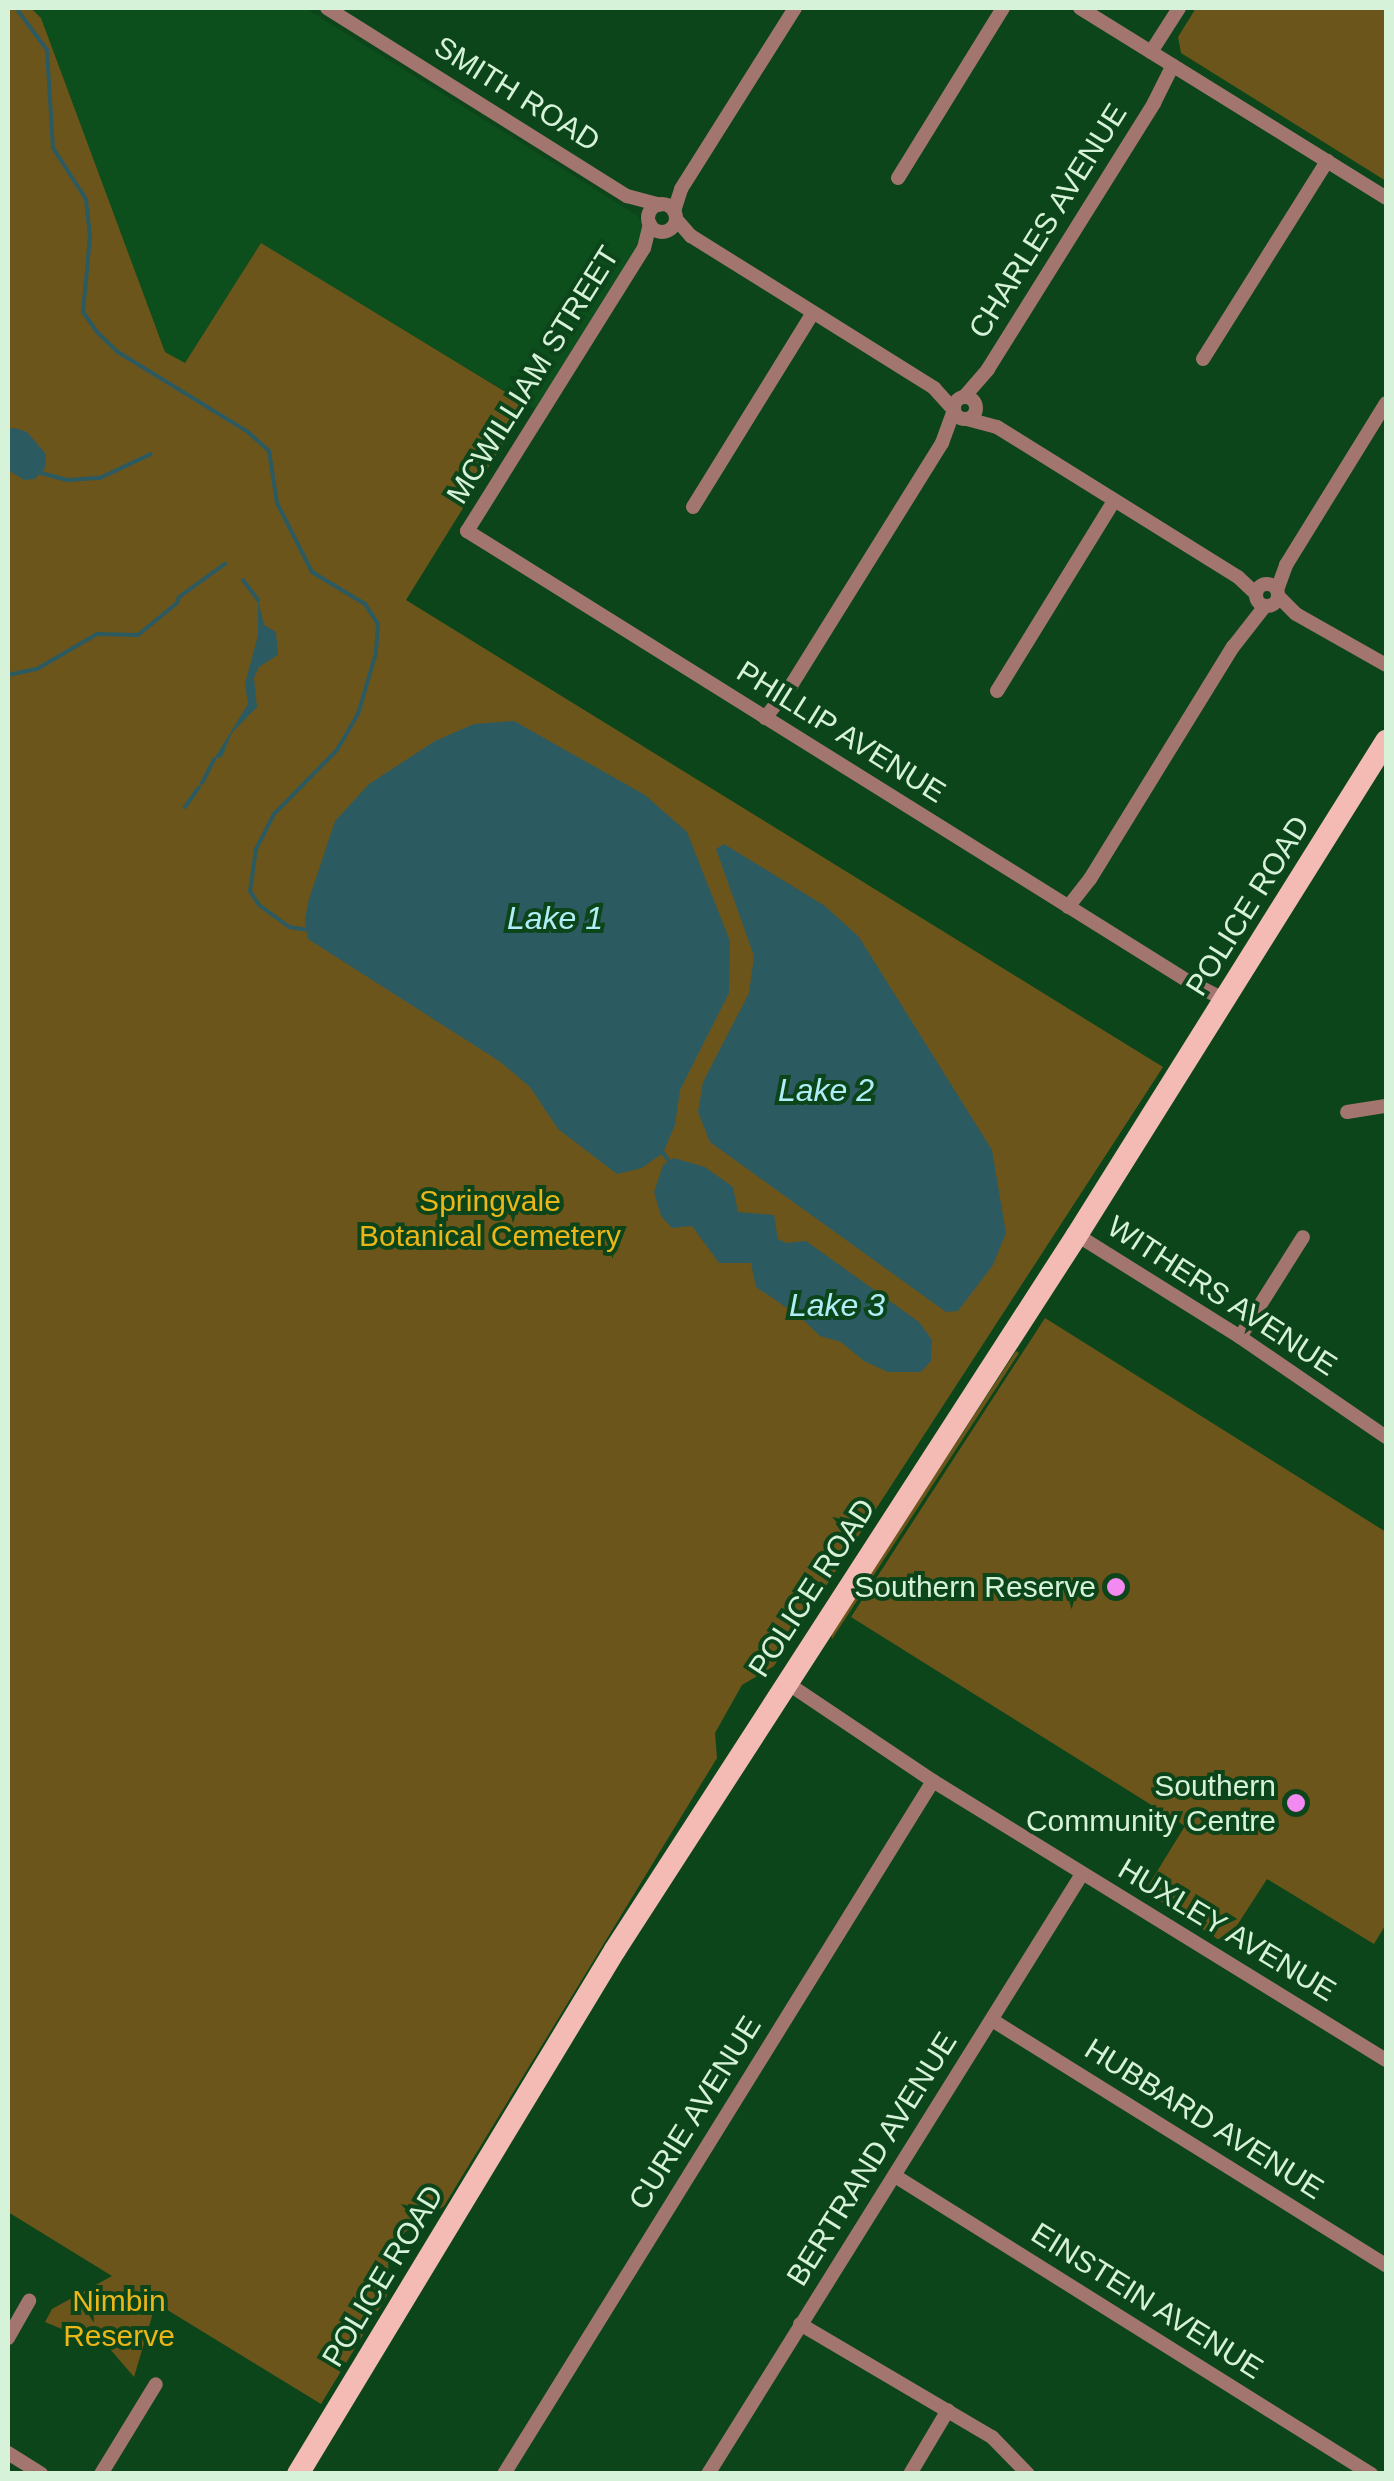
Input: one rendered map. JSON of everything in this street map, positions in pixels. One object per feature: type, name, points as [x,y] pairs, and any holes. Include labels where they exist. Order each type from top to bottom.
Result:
[{"type":"main road","name":"POLICE ROAD","points":[[298,2474],[616,1950],[1077,1235],[1386,741]]},
{"type":"street","name":"SMITH ROAD","points":[[326,8],[663,219]]},
{"type":"street","name":"MCWILLIAM STREET","points":[[468,532],[794,8]]},
{"type":"street","points":[[898,178],[1003,8]]},
{"type":"street","points":[[1080,8],[1386,198]]},
{"type":"street","points":[[1151,52],[1179,8]]},
{"type":"street","name":"CHARLES AVENUE","points":[[770,721],[1176,68]]},
{"type":"street","points":[[1203,358],[1327,161]]},
{"type":"street","points":[[663,219],[1361,654],[1386,674]]},
{"type":"street","points":[[693,506],[813,313]]},
{"type":"street","points":[[1072,909],[1386,403]]},
{"type":"street","points":[[998,691],[1114,501]]},
{"type":"street","name":"PHILLIP AVENUE","points":[[468,532],[1223,1004]]},
{"type":"street","points":[[1361,654],[1386,665]]},
{"type":"street","points":[[1346,1112],[1386,1106]]},
{"type":"street","name":"WITHERS AVENUE","points":[[1077,1235],[1240,1337],[1386,1437]]},
{"type":"street","points":[[1240,1337],[1302,1237]]},
{"type":"street","name":"HUXLEY AVENUE","points":[[787,1683],[933,1781],[1386,2060]]},
{"type":"street","name":"CURIE AVENUE","points":[[504,2474],[933,1781]]},
{"type":"street","name":"BERTRAND AVENUE","points":[[708,2474],[1082,1874]]},
{"type":"street","name":"HUBBARD AVENUE","points":[[992,2020],[1386,2266]]},
{"type":"street","name":"EINSTEIN AVENUE","points":[[895,2176],[1371,2474]]},
{"type":"street","points":[[8,2338],[29,2302]]},
{"type":"street","points":[[800,2324],[992,2437],[1028,2474]]},
{"type":"street","points":[[102,2474],[156,2384]]},
{"type":"street","points":[[910,2474],[948,2410]]},
{"type":"street","points":[[8,2453],[42,2474]]},
{"type":"shaded area","points":[[31,8],[305,8],[638,216],[643,225],[640,241],[535,409],[261,244],[185,364],[165,352],[41,18]]},
{"type":"green space","name":"Springvale Botanical Cemetery","points":[[8,8],[31,8],[41,18],[165,352],[185,363],[261,243],[527,405],[406,600],[1163,1067],[774,1666],[742,1685],[715,1733],[717,1758],[444,2206],[405,2232],[388,2263],[390,2291],[321,2404],[156,2303],[134,2377],[110,2349],[45,2322],[52,2309],[112,2276],[8,2212]]},
{"type":"green space","points":[[1196,8],[1386,8],[1386,181],[1181,53],[1178,37]]},
{"type":"green space","name":"Southern Reserve","points":[[1045,1318],[1386,1532],[1386,1924],[1374,1944],[1267,1879],[1225,1944],[1145,1891],[1185,1826],[851,1617]]},
{"type":"green space","points":[[1016,1351],[1019,1353],[832,1639],[831,1634]]},
{"type":"water","points":[[8,429],[27,432],[46,454],[45,468],[35,479],[24,480],[8,470]]},
{"type":"water","points":[[258,600],[264,625],[276,632],[278,655],[259,667],[254,678],[257,707],[232,733],[222,757],[214,759],[248,704],[245,684],[258,635]]},
{"type":"water","name":"Lake 1","points":[[514,721],[645,795],[687,832],[730,941],[729,993],[680,1090],[675,1125],[663,1153],[642,1168],[617,1174],[558,1129],[530,1087],[499,1061],[308,939],[305,919],[309,899],[335,821],[369,784],[435,741],[474,724]]},
{"type":"water","name":"Lake 2","points":[[724,844],[825,906],[859,937],[992,1150],[1006,1233],[993,1265],[958,1311],[946,1312],[710,1142],[698,1112],[703,1082],[749,993],[754,956],[716,849]]},
{"type":"water","name":"Lake 3","points":[[674,1158],[705,1167],[733,1187],[738,1212],[774,1215],[778,1239],[786,1243],[806,1241],[919,1322],[932,1340],[931,1361],[921,1372],[888,1372],[864,1361],[841,1342],[820,1336],[799,1316],[756,1287],[751,1263],[719,1263],[692,1226],[672,1228],[661,1216],[654,1192],[663,1165]]},
{"type":"waterway","points":[[16,8],[47,50],[53,148],[86,199],[90,237],[83,312],[118,352],[248,432],[269,451],[277,503],[312,572],[365,604],[378,624],[376,653],[358,714],[337,750],[274,814],[256,849],[250,891],[259,905],[289,927],[307,930]]},
{"type":"waterway","points":[[41,473],[68,480],[100,478],[151,454]]},
{"type":"waterway","points":[[8,675],[37,669],[97,634],[138,635],[177,603],[179,597],[225,564]]},
{"type":"waterway","points":[[243,580],[258,600]]},
{"type":"waterway","points":[[202,783],[214,759]]},
{"type":"waterway","points":[[185,807],[199,787]]},
{"type":"waterway","points":[[663,1153],[669,1161]]},
{"type":"place","name":"Southern Reserve","points":[[1116,1587]]},
{"type":"place","name":"Southern Community Centre","points":[[1296,1803]]},
{"type":"park label","name":"Nimbin Reserve","points":[[119,2318]]}]
